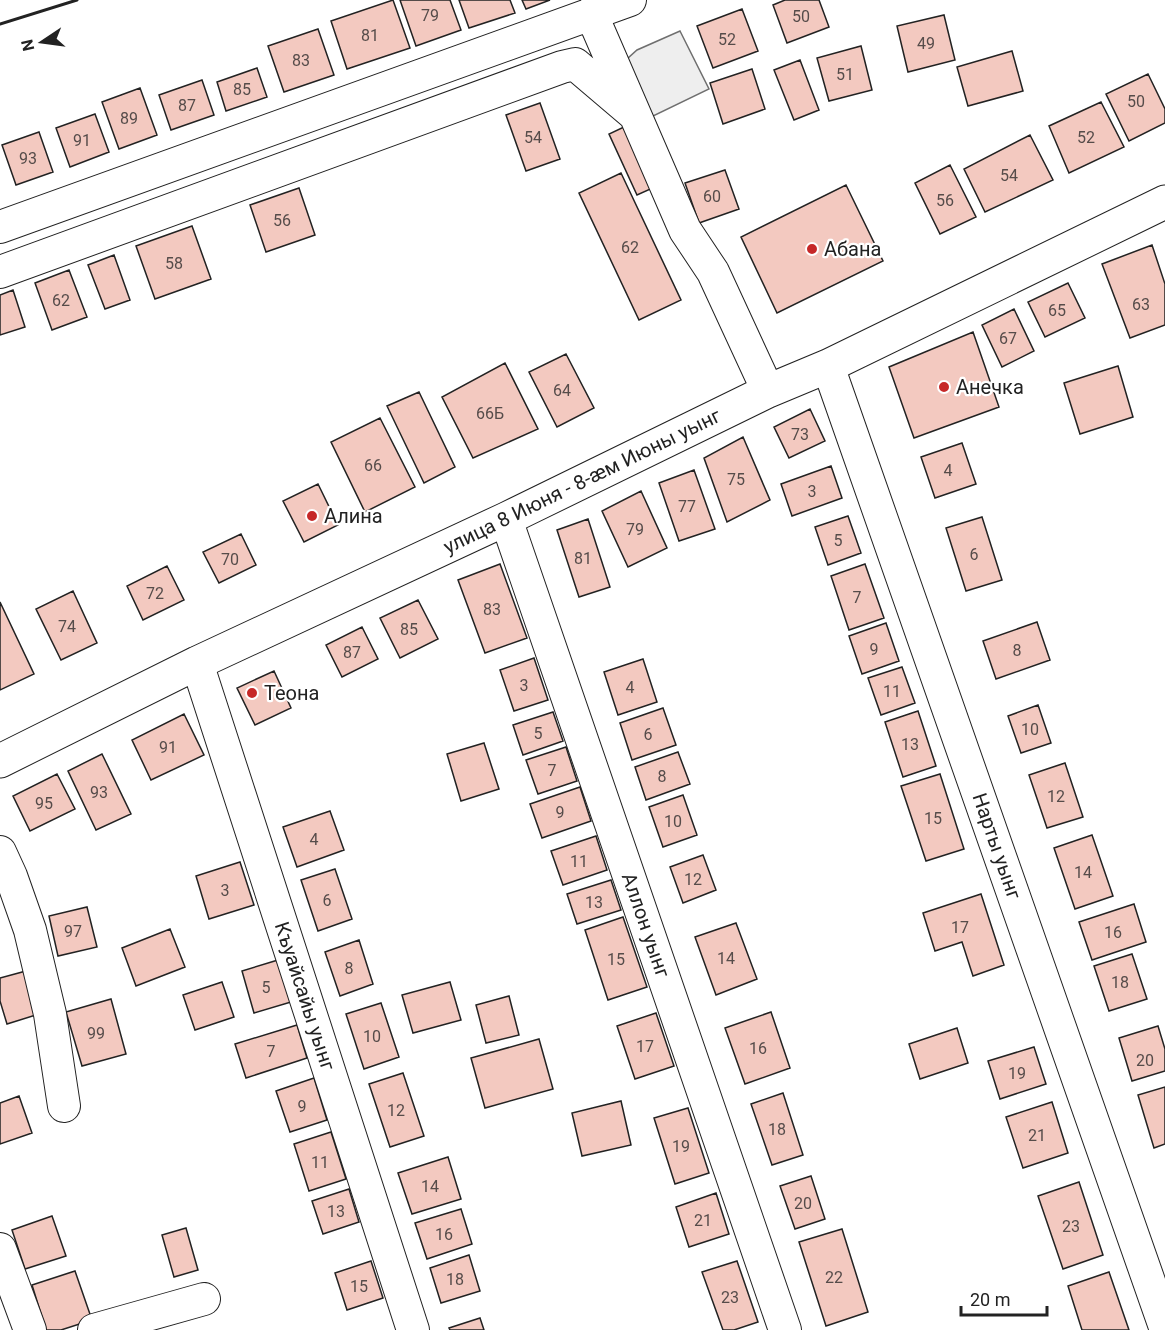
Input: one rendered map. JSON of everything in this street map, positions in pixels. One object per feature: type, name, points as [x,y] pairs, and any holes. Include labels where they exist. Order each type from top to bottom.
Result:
[{"type":"highway","name":"улица 8 Июня - 8-ӕм Июны уынг","points":[[0,761],[197,663],[506,519],[768,391],[828,366],[1165,202]]},
{"type":"street","points":[[0,227],[630,0]]},
{"type":"street","points":[[591,13],[685,230],[713,272],[768,391]]},
{"type":"street","points":[[0,272],[562,67],[575,64],[635,114]]},
{"type":"street","name":"Нарты уынг","points":[[828,366],[1165,1327]]},
{"type":"street","name":"Аллон уынг","points":[[506,519],[785,1330]]},
{"type":"street","name":"Къуайсайы уынг","points":[[197,663],[413,1330]]},
{"type":"street","points":[[0,852],[30,930],[50,1014],[64,1106]]},
{"type":"street","points":[[0,1249],[30,1330]]},
{"type":"street","points":[[94,1330],[204,1299]]},
{"type":"shaded area","points":[[680,31],[709,89],[649,118],[627,59],[637,50]]},
{"type":"building","points":[[393,0],[410,48],[347,69],[331,21]]},
{"type":"building","points":[[400,0],[450,0],[461,30],[416,46]]},
{"type":"building","points":[[459,0],[510,0],[515,13],[469,28]]},
{"type":"building","points":[[522,0],[550,0],[526,9]]},
{"type":"building","points":[[785,0],[819,0],[829,27],[787,43],[773,5]]},
{"type":"building","points":[[742,9],[758,51],[713,68],[697,26]]},
{"type":"building","points":[[944,15],[955,60],[908,72],[897,26]]},
{"type":"building","points":[[318,29],[334,75],[284,92],[268,46]]},
{"type":"building","points":[[861,46],[872,90],[829,101],[817,58]]},
{"type":"building","points":[[1012,51],[1023,91],[968,106],[957,67]]},
{"type":"building","points":[[800,60],[819,110],[794,120],[774,70]]},
{"type":"building","points":[[257,68],[267,97],[226,111],[217,82]]},
{"type":"building","points":[[752,69],[765,109],[723,124],[710,83]]},
{"type":"building","points":[[1148,74],[1165,109],[1165,123],[1129,141],[1106,94]]},
{"type":"building","points":[[202,80],[214,115],[171,130],[159,95]]},
{"type":"building","points":[[140,88],[157,135],[119,149],[102,102]]},
{"type":"building","points":[[1101,102],[1124,147],[1069,173],[1049,126]]},
{"type":"building","points":[[540,103],[560,159],[526,171],[506,115]]},
{"type":"building","points":[[95,114],[109,152],[70,167],[56,128]]},
{"type":"building","points":[[626,126],[655,187],[637,195],[609,134]]},
{"type":"building","points":[[39,132],[53,172],[16,185],[2,145]]},
{"type":"building","points":[[1030,135],[1053,180],[985,212],[964,169]]},
{"type":"building","points":[[950,165],[976,217],[940,234],[915,183]]},
{"type":"building","points":[[725,170],[739,209],[699,223],[685,183]]},
{"type":"building","points":[[621,173],[681,300],[639,320],[579,193]]},
{"type":"building","name":"Абана","points":[[846,185],[883,261],[777,313],[741,237]]},
{"type":"building","points":[[299,188],[315,235],[266,252],[250,205]]},
{"type":"building","points":[[192,226],[211,279],[155,299],[136,246]]},
{"type":"building","points":[[1152,245],[1165,284],[1165,325],[1130,338],[1102,264]]},
{"type":"building","points":[[114,255],[130,300],[105,309],[88,265]]},
{"type":"building","points":[[69,270],[87,317],[52,330],[35,283]]},
{"type":"building","points":[[1068,283],[1085,318],[1045,337],[1028,302]]},
{"type":"building","points":[[13,290],[25,327],[0,335],[0,295]]},
{"type":"building","points":[[1014,309],[1034,351],[1002,367],[982,325]]},
{"type":"building","name":"Анечка","points":[[973,332],[999,407],[914,438],[889,367]]},
{"type":"building","points":[[566,354],[594,408],[557,427],[529,372]]},
{"type":"building","points":[[505,363],[538,429],[473,458],[442,397]]},
{"type":"building","points":[[1118,366],[1133,417],[1080,434],[1064,383]]},
{"type":"building","points":[[419,392],[455,467],[424,483],[387,406]]},
{"type":"building","points":[[810,409],[825,441],[789,458],[774,427]]},
{"type":"building","points":[[380,418],[415,487],[365,512],[331,442]]},
{"type":"building","points":[[743,437],[770,500],[727,522],[704,458]]},
{"type":"building","points":[[962,443],[976,484],[935,498],[921,457]]},
{"type":"building","points":[[831,466],[842,498],[792,516],[781,484]]},
{"type":"building","points":[[694,470],[715,529],[679,541],[659,483]]},
{"type":"building","points":[[318,484],[338,525],[304,542],[283,501]]},
{"type":"building","points":[[641,491],[667,548],[628,567],[602,511]]},
{"type":"building","points":[[848,516],[861,553],[828,565],[815,527]]},
{"type":"building","points":[[982,517],[1002,580],[966,591],[946,528]]},
{"type":"building","points":[[588,519],[610,587],[579,597],[557,530]]},
{"type":"building","points":[[241,534],[256,565],[219,583],[203,552]]},
{"type":"building","points":[[500,564],[527,638],[485,653],[458,580]]},
{"type":"building","points":[[865,564],[884,618],[849,630],[831,576]]},
{"type":"building","points":[[167,566],[184,600],[143,620],[127,586]]},
{"type":"building","points":[[73,591],[97,643],[61,660],[36,609]]},
{"type":"building","points":[[418,600],[438,639],[400,658],[380,618]]},
{"type":"building","points":[[0,602],[34,674],[0,690]]},
{"type":"building","points":[[1037,622],[1050,660],[996,679],[983,641]]},
{"type":"building","points":[[886,623],[899,661],[862,674],[849,636]]},
{"type":"building","points":[[362,627],[378,659],[342,677],[326,645]]},
{"type":"building","points":[[534,658],[548,700],[514,711],[500,670]]},
{"type":"building","points":[[643,659],[657,702],[618,715],[604,672]]},
{"type":"building","points":[[902,667],[915,703],[881,715],[868,678]]},
{"type":"building","points":[[274,671],[291,708],[255,725],[237,688]]},
{"type":"building","points":[[1038,705],[1051,743],[1021,753],[1008,716]]},
{"type":"building","points":[[663,708],[676,745],[632,760],[620,723]]},
{"type":"building","points":[[918,711],[936,766],[903,777],[885,722]]},
{"type":"building","points":[[553,712],[563,741],[523,755],[513,725]]},
{"type":"building","points":[[184,714],[204,755],[151,780],[132,740]]},
{"type":"building","points":[[484,743],[499,789],[461,801],[447,754]]},
{"type":"building","points":[[566,747],[577,781],[538,794],[526,760]]},
{"type":"building","points":[[678,752],[690,784],[646,800],[635,767]]},
{"type":"building","points":[[102,754],[131,814],[96,830],[68,771]]},
{"type":"building","points":[[1065,763],[1083,817],[1047,828],[1029,775]]},
{"type":"building","points":[[57,774],[75,809],[30,831],[13,796]]},
{"type":"building","points":[[940,774],[964,849],[926,861],[901,786]]},
{"type":"building","points":[[580,787],[591,821],[542,838],[530,804]]},
{"type":"building","points":[[683,795],[697,835],[663,847],[649,807]]},
{"type":"building","points":[[330,811],[344,850],[297,867],[283,827]]},
{"type":"building","points":[[1092,835],[1113,896],[1075,909],[1054,848]]},
{"type":"building","points":[[596,836],[607,870],[563,885],[551,851]]},
{"type":"building","points":[[703,855],[716,890],[683,903],[670,867]]},
{"type":"building","points":[[240,862],[254,905],[209,919],[196,876]]},
{"type":"building","points":[[335,869],[352,919],[318,931],[301,880]]},
{"type":"building","points":[[611,880],[621,910],[577,924],[567,894]]},
{"type":"building","points":[[981,894],[1004,965],[973,976],[962,942],[935,951],[923,913]]},
{"type":"building","points":[[1134,904],[1146,942],[1092,960],[1079,922]]},
{"type":"building","points":[[87,907],[97,947],[58,956],[49,916]]},
{"type":"building","points":[[623,917],[647,987],[608,1000],[585,930]]},
{"type":"building","points":[[736,923],[757,979],[716,995],[695,937]]},
{"type":"building","points":[[170,929],[185,967],[136,986],[122,948]]},
{"type":"building","points":[[359,940],[373,984],[340,996],[325,952]]},
{"type":"building","points":[[1132,954],[1147,999],[1109,1011],[1094,966]]},
{"type":"building","points":[[278,960],[291,1002],[254,1013],[242,971]]},
{"type":"building","points":[[26,971],[39,1014],[7,1024],[0,1001],[0,978]]},
{"type":"building","points":[[222,982],[234,1017],[195,1030],[183,995]]},
{"type":"building","points":[[450,982],[461,1020],[413,1033],[402,995]]},
{"type":"building","points":[[509,996],[519,1035],[486,1043],[476,1005]]},
{"type":"building","points":[[111,999],[126,1054],[82,1066],[66,1012]]},
{"type":"building","points":[[381,1003],[399,1057],[364,1069],[346,1014]]},
{"type":"building","points":[[771,1012],[790,1068],[745,1084],[725,1028]]},
{"type":"building","points":[[656,1013],[674,1066],[635,1079],[617,1026]]},
{"type":"building","points":[[297,1025],[307,1058],[246,1078],[235,1044]]},
{"type":"building","points":[[1158,1026],[1165,1049],[1165,1071],[1132,1081],[1119,1038]]},
{"type":"building","points":[[957,1028],[968,1063],[920,1079],[909,1044]]},
{"type":"building","points":[[539,1039],[553,1089],[485,1108],[471,1058]]},
{"type":"building","points":[[1034,1047],[1046,1084],[1000,1099],[988,1061]]},
{"type":"building","points":[[403,1073],[424,1136],[390,1147],[369,1084]]},
{"type":"building","points":[[314,1078],[327,1120],[290,1132],[276,1091]]},
{"type":"building","points":[[1165,1087],[1165,1144],[1154,1148],[1138,1095]]},
{"type":"building","points":[[783,1093],[803,1155],[772,1165],[751,1104]]},
{"type":"building","points":[[19,1096],[32,1133],[0,1144],[0,1103]]},
{"type":"building","points":[[621,1101],[631,1145],[582,1156],[572,1113]]},
{"type":"building","points":[[1052,1102],[1068,1153],[1023,1168],[1006,1117]]},
{"type":"building","points":[[688,1108],[709,1173],[675,1184],[654,1118]]},
{"type":"building","points":[[331,1132],[346,1179],[309,1191],[294,1144]]},
{"type":"building","points":[[448,1157],[461,1199],[412,1214],[398,1173]]},
{"type":"building","points":[[811,1176],[825,1219],[795,1229],[780,1186]]},
{"type":"building","points":[[1079,1182],[1103,1255],[1063,1269],[1038,1196]]},
{"type":"building","points":[[349,1189],[359,1222],[323,1234],[312,1201]]},
{"type":"building","points":[[716,1193],[729,1234],[689,1247],[676,1207]]},
{"type":"building","points":[[461,1209],[472,1244],[427,1259],[415,1223]]},
{"type":"building","points":[[52,1216],[66,1256],[25,1269],[12,1230]]},
{"type":"building","points":[[186,1228],[198,1270],[174,1277],[162,1235]]},
{"type":"building","points":[[842,1229],[868,1312],[826,1326],[799,1242]]},
{"type":"building","points":[[469,1255],[480,1291],[441,1303],[430,1268]]},
{"type":"building","points":[[371,1261],[383,1298],[347,1310],[335,1273]]},
{"type":"building","points":[[737,1261],[758,1322],[734,1330],[723,1330],[702,1272]]},
{"type":"building","points":[[75,1271],[92,1320],[61,1330],[46,1330],[32,1285]]},
{"type":"building","points":[[1109,1272],[1129,1330],[1082,1330],[1068,1286]]},
{"type":"building","points":[[480,1318],[484,1330],[450,1330],[449,1328]]},
{"type":"wall","points":[[0,24],[77,0]]},
{"type":"place","name":"Абана","points":[[812,249]]},
{"type":"place","name":"Анечка","points":[[944,387]]},
{"type":"place","name":"Алина","points":[[312,516]]},
{"type":"place","name":"Теона","points":[[252,693]]}]
